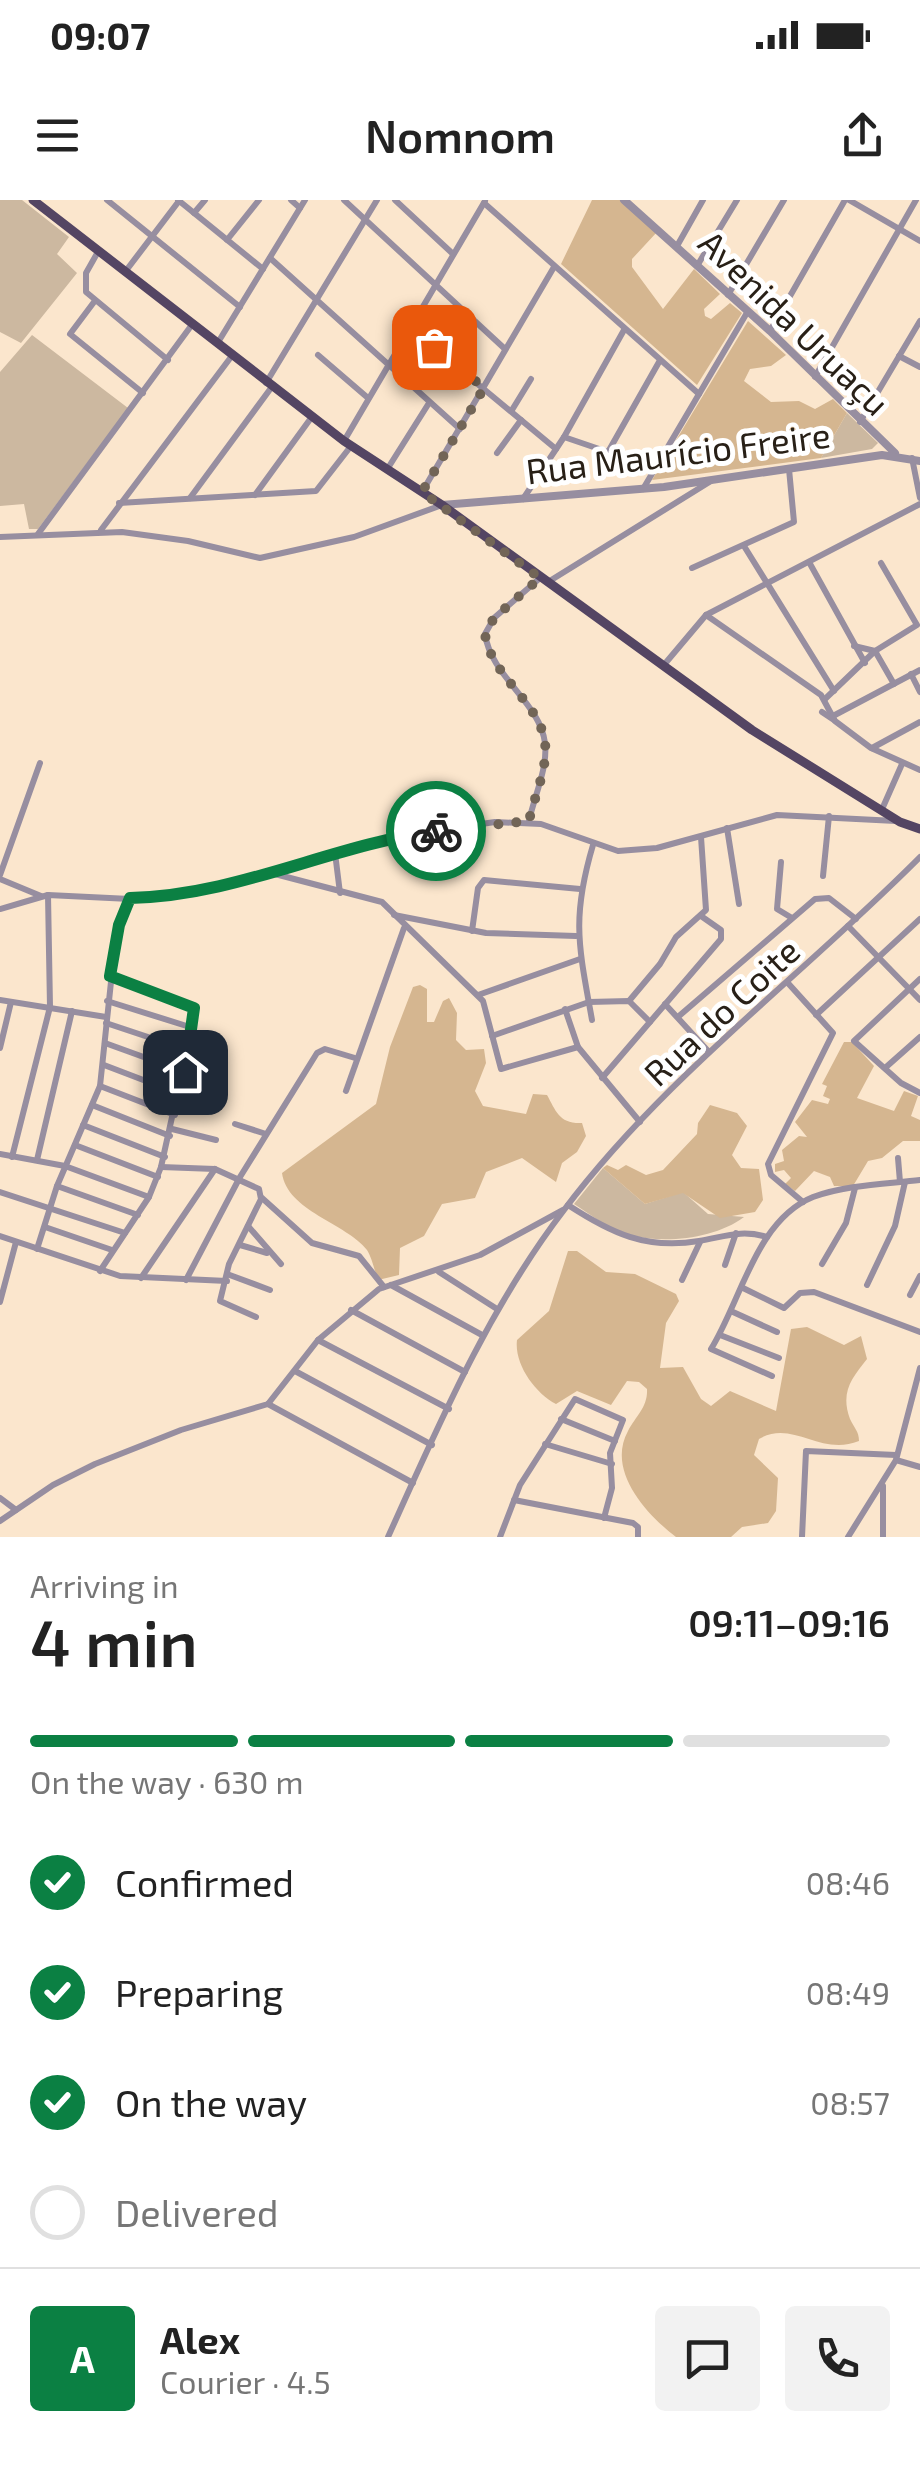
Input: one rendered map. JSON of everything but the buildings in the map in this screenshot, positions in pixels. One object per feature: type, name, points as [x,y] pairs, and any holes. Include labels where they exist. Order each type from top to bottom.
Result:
[{"type":"main road","points":[[34,201],[347,444],[388,468],[782,750],[883,807],[900,822],[920,829]]},
{"type":"street","points":[[107,200],[240,307]]},
{"type":"street","points":[[125,272],[178,200],[263,269]]},
{"type":"street","points":[[194,213],[205,200]]},
{"type":"street","points":[[227,240],[259,200]]},
{"type":"street","points":[[217,345],[302,204],[291,200]]},
{"type":"street","points":[[344,200],[505,349]]},
{"type":"street","points":[[189,499],[268,385],[377,200]]},
{"type":"street","points":[[395,200],[454,254]]},
{"type":"street","name":"Avenida Uruaçu","points":[[624,200],[770,331],[882,444],[899,455]]},
{"type":"street","points":[[676,246],[703,200]]},
{"type":"street","points":[[697,266],[736,200]]},
{"type":"street","points":[[728,294],[784,200]]},
{"type":"street","points":[[770,331],[847,200],[920,241]]},
{"type":"street","points":[[815,377],[916,200]]},
{"type":"street","points":[[119,504],[320,490],[386,366],[485,202],[699,394]]},
{"type":"street","points":[[98,250],[84,282],[94,302],[168,360]]},
{"type":"street","points":[[270,258],[460,430]]},
{"type":"street","points":[[422,492],[554,266]]},
{"type":"street","points":[[94,302],[70,334],[143,393]]},
{"type":"street","points":[[643,489],[748,312]]},
{"type":"street","points":[[860,422],[920,320]]},
{"type":"street","points":[[38,534],[191,326]]},
{"type":"street","points":[[409,327],[556,449]]},
{"type":"street","points":[[523,498],[564,437],[624,330]]},
{"type":"street","points":[[318,355],[368,398]]},
{"type":"street","points":[[899,356],[920,368]]},
{"type":"street","points":[[100,531],[231,357]]},
{"type":"street","points":[[608,452],[659,362]]},
{"type":"street","points":[[512,410],[531,380]]},
{"type":"street","points":[[388,468],[430,403]]},
{"type":"street","points":[[254,496],[312,418]]},
{"type":"street","points":[[497,454],[522,420]]},
{"type":"street","points":[[564,437],[656,468]]},
{"type":"street","name":"Avenida Uruaçu","points":[[875,456],[882,444]]},
{"type":"street","name":"Rua Maurício Freire","points":[[442,506],[643,489],[875,456],[916,459]]},
{"type":"street","points":[[662,667],[706,614],[920,501],[916,459]]},
{"type":"street","points":[[692,568],[791,524],[795,518],[789,469]]},
{"type":"street","points":[[529,821],[545,757],[543,733],[496,668],[485,634],[494,618],[543,580],[711,481]]},
{"type":"street","points":[[0,536],[100,531],[188,541],[260,558],[354,537],[442,506]]},
{"type":"street","points":[[744,546],[834,691]]},
{"type":"street","points":[[808,562],[866,663]]},
{"type":"street","points":[[825,699],[875,651],[917,625],[881,563]]},
{"type":"street","points":[[706,614],[825,699],[834,718]]},
{"type":"street","points":[[853,645],[875,651],[894,684]]},
{"type":"street","points":[[834,718],[920,670]]},
{"type":"street","points":[[911,674],[920,692]]},
{"type":"street","points":[[822,712],[871,748],[920,770]]},
{"type":"street","points":[[871,748],[920,722]]},
{"type":"street","points":[[40,762],[0,877],[45,896]]},
{"type":"street","points":[[883,807],[902,764]]},
{"type":"street","points":[[0,909],[45,896],[130,898],[194,894],[405,835],[529,821],[593,845],[636,851],[778,815],[900,822]]},
{"type":"street","points":[[823,876],[829,816]]},
{"type":"street","points":[[727,828],[740,904]]},
{"type":"street","points":[[492,1036],[589,1002],[630,1000],[676,937],[702,916],[706,897],[701,837]]},
{"type":"street","points":[[592,1020],[576,936],[580,889],[593,845]]},
{"type":"street","points":[[335,853],[340,893]]},
{"type":"street","name":"Rua do Coite","points":[[566,1207],[640,1122],[710,1052],[920,857]]},
{"type":"street","points":[[781,862],[776,909],[792,918]]},
{"type":"street","points":[[274,874],[376,899],[478,995],[501,1069],[578,1047]]},
{"type":"street","points":[[472,931],[478,888],[484,880],[580,889]]},
{"type":"street","points":[[12,1158],[50,1007],[45,896]]},
{"type":"street","points":[[678,1016],[792,918],[824,897],[856,919]]},
{"type":"street","points":[[36,1250],[57,1186],[100,1086],[110,976],[119,925],[130,898]]},
{"type":"street","points":[[394,915],[472,931],[576,936]]},
{"type":"street","points":[[602,1078],[721,939],[721,930],[702,916]]},
{"type":"street","points":[[816,1015],[920,919]]},
{"type":"street","points":[[848,926],[920,1000]]},
{"type":"street","points":[[346,1091],[404,928]]},
{"type":"street","points":[[478,995],[580,959]]},
{"type":"street","points":[[100,1271],[138,1216],[162,1167],[190,1051],[194,1008],[110,976]]},
{"type":"street","points":[[920,979],[854,1040],[920,1093]]},
{"type":"street","points":[[787,982],[833,1034],[768,1164],[771,1175],[802,1202]]},
{"type":"street","points":[[0,1000],[106,1020],[190,1051]]},
{"type":"street","points":[[630,1000],[650,1022]]},
{"type":"street","points":[[108,1001],[192,1028]]},
{"type":"street","points":[[0,1048],[11,1002]]},
{"type":"street","points":[[666,1004],[710,1052]]},
{"type":"street","points":[[565,1009],[578,1047],[640,1122]]},
{"type":"street","points":[[37,1160],[72,1012]]},
{"type":"street","points":[[886,1068],[916,1045],[920,1037]]},
{"type":"street","points":[[105,1044],[185,1072]]},
{"type":"street","points":[[186,1280],[240,1177],[320,1050],[355,1058]]},
{"type":"street","points":[[104,1065],[180,1094]]},
{"type":"street","points":[[100,1086],[175,1115]]},
{"type":"street","points":[[92,1105],[171,1132],[216,1140]]},
{"type":"street","points":[[235,1124],[266,1134]]},
{"type":"street","points":[[83,1125],[164,1157]]},
{"type":"street","points":[[74,1145],[158,1178]]},
{"type":"street","points":[[0,1154],[65,1166],[149,1197]]},
{"type":"street","points":[[867,1285],[894,1226],[902,1182],[898,1158]]},
{"type":"street","points":[[162,1167],[214,1168],[240,1177],[258,1188],[262,1198],[312,1244],[359,1256],[387,1286],[482,1335]]},
{"type":"street","points":[[140,1278],[214,1168]]},
{"type":"street","points":[[772,1376],[711,1349],[778,1220],[802,1202],[855,1188],[920,1180]]},
{"type":"street","points":[[57,1186],[138,1216]]},
{"type":"street","points":[[822,1264],[846,1223],[855,1188]]},
{"type":"street","points":[[0,1192],[125,1233]]},
{"type":"street","points":[[256,1316],[221,1304],[227,1277],[262,1198]]},
{"type":"street","points":[[566,1207],[632,1240],[700,1241],[736,1232],[767,1237]]},
{"type":"street","points":[[0,1521],[52,1486],[149,1441],[268,1404],[318,1340],[350,1310],[387,1286],[480,1255],[566,1207]]},
{"type":"street","points":[[388,1537],[496,1309],[566,1207]]},
{"type":"street","points":[[248,1226],[281,1264]]},
{"type":"street","points":[[45,1227],[112,1250]]},
{"type":"street","points":[[725,1265],[736,1232]]},
{"type":"street","points":[[0,1236],[100,1271],[140,1278],[227,1277],[270,1290]]},
{"type":"street","points":[[682,1280],[700,1241]]},
{"type":"street","points":[[0,1302],[16,1242]]},
{"type":"street","points":[[240,1245],[269,1254]]},
{"type":"street","points":[[437,1271],[496,1309]]},
{"type":"street","points":[[910,1295],[920,1276]]},
{"type":"street","points":[[743,1288],[784,1308],[800,1292],[814,1292],[920,1332]]},
{"type":"street","points":[[350,1310],[465,1372]]},
{"type":"street","points":[[732,1312],[778,1332]]},
{"type":"street","points":[[720,1334],[779,1358]]},
{"type":"street","points":[[318,1340],[449,1409]]},
{"type":"street","points":[[848,1537],[884,1486],[896,1458],[920,1368]]},
{"type":"street","points":[[294,1372],[432,1445]]},
{"type":"street","points":[[500,1537],[514,1500],[575,1399],[623,1420],[615,1441],[604,1518]]},
{"type":"street","points":[[268,1404],[413,1482]]},
{"type":"street","points":[[561,1419],[615,1441]]},
{"type":"street","points":[[545,1444],[612,1464]]},
{"type":"street","points":[[802,1537],[806,1451],[896,1458],[920,1467]]},
{"type":"street","points":[[882,1537],[884,1486]]},
{"type":"street","points":[[0,1498],[16,1510]]},
{"type":"street","points":[[514,1500],[636,1524],[638,1537]]},
{"type":"shaded area","points":[[0,200],[22,200],[69,237],[57,254],[77,273],[21,343],[0,332]]},
{"type":"shaded area","points":[[592,200],[620,200],[657,232],[632,259],[632,267],[663,309],[694,269],[720,294],[704,309],[705,316],[711,319],[730,303],[742,313],[697,385],[561,264]]},
{"type":"shaded area","points":[[748,321],[786,355],[771,366],[750,369],[744,381],[771,402],[799,401],[815,409],[833,399],[847,413],[821,458],[652,480]]},
{"type":"shaded area","points":[[32,335],[128,408],[38,529],[29,529],[24,504],[0,506],[0,372]]},
{"type":"shaded area","points":[[847,413],[878,443],[872,449],[821,458]]},
{"type":"shaded area","points":[[413,987],[427,989],[427,1022],[434,1022],[443,1001],[449,998],[457,1013],[456,1040],[466,1050],[484,1049],[486,1063],[475,1091],[483,1106],[526,1114],[533,1094],[547,1095],[563,1119],[582,1123],[586,1136],[577,1152],[562,1163],[556,1182],[522,1158],[486,1172],[475,1198],[442,1204],[424,1236],[400,1248],[399,1275],[378,1280],[367,1250],[294,1197],[282,1173],[376,1104],[390,1047]]},
{"type":"shaded area","points":[[844,1042],[852,1042],[874,1066],[857,1098],[894,1111],[904,1091],[918,1096],[911,1116],[920,1120],[920,1141],[903,1141],[882,1158],[868,1161],[853,1186],[834,1186],[830,1177],[814,1171],[795,1191],[785,1184],[791,1178],[784,1170],[775,1172],[775,1164],[784,1161],[782,1150],[799,1136],[807,1137],[795,1122],[812,1100],[828,1104],[830,1099],[823,1096],[827,1086],[822,1084]]},
{"type":"shaded area","points":[[710,1105],[737,1113],[747,1126],[732,1155],[741,1168],[759,1169],[763,1200],[755,1212],[720,1218],[683,1193],[645,1204],[603,1168],[607,1165],[618,1170],[626,1165],[646,1175],[663,1170],[697,1134],[698,1123]]},
{"type":"shaded area","points":[[603,1168],[645,1204],[683,1192],[708,1214],[744,1217],[719,1230],[689,1238],[643,1238],[623,1233],[574,1204]]},
{"type":"shaded area","points":[[568,1251],[577,1251],[606,1272],[635,1274],[676,1294],[679,1301],[666,1323],[660,1368],[683,1367],[701,1399],[711,1406],[730,1391],[776,1411],[791,1329],[807,1327],[844,1345],[861,1336],[867,1359],[852,1379],[846,1401],[859,1441],[832,1445],[783,1433],[759,1439],[754,1455],[778,1478],[776,1511],[768,1523],[742,1527],[731,1537],[676,1537],[642,1504],[622,1461],[628,1431],[644,1406],[647,1389],[639,1382],[627,1381],[611,1405],[577,1391],[556,1404],[522,1368],[517,1340],[549,1311]]},
{"type":"way so far","points":[[434,347],[484,388],[422,492],[540,578],[488,624],[485,634],[496,668],[540,726],[545,745],[529,821],[436,831]]},
{"type":"route","points":[[185,1072],[194,1008],[110,976],[122,912],[130,898],[166,898],[221,889],[335,853],[436,831]]}]
